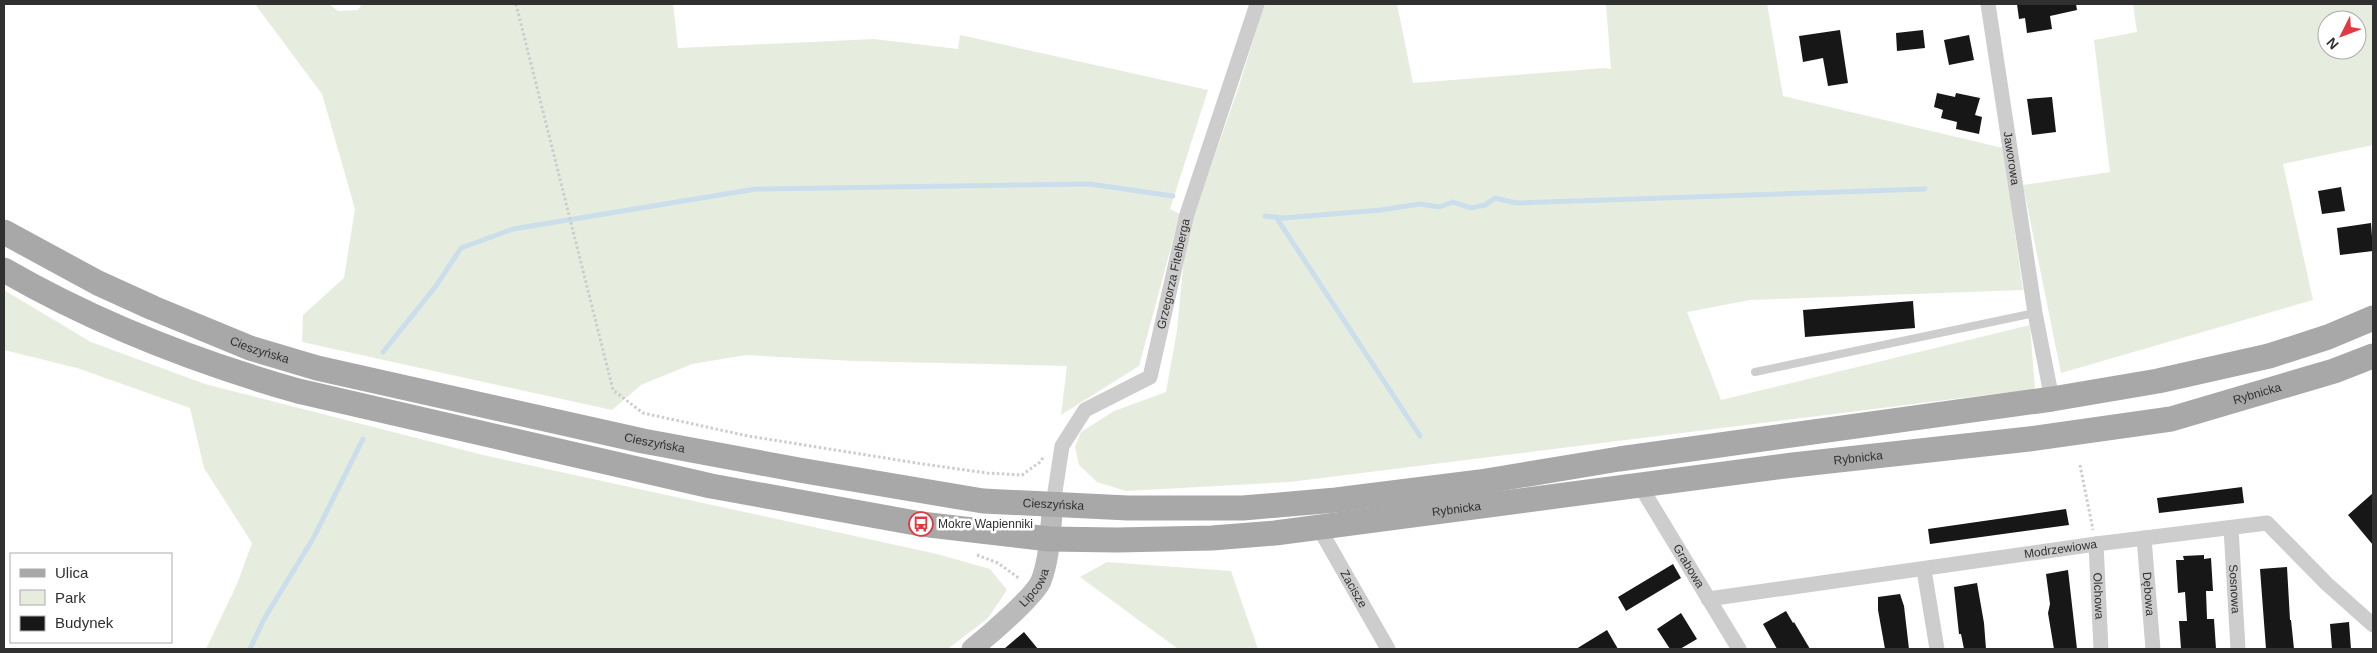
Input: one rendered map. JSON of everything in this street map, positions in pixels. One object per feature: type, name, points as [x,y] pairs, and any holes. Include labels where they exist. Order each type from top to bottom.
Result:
[{"type":"main road","name":"Cieszyńska","points":[[4,232],[89,278],[153,308],[250,348],[318,368],[643,441],[983,501],[1128,508],[1243,508],[1336,500]]},
{"type":"main road","points":[[4,270],[114,326],[251,377],[298,391],[711,486],[921,524],[1049,538],[1117,540],[1212,538],[1327,527]]},
{"type":"main road","name":"Rybnicka","points":[[1336,500],[1480,482],[2158,382],[2269,356],[2328,337],[2373,318]]},
{"type":"main road","name":"Rybnicka","points":[[1327,527],[1793,464],[2029,439],[2170,419],[2334,370],[2373,356]]},
{"type":"street","name":"Grzegorza Fitelberga","points":[[1052,505],[1062,446],[1085,410],[1150,377],[1187,214],[1256,4]]},
{"type":"street","name":"Jaworowa","points":[[1988,4],[2035,312],[2052,399]]},
{"type":"street","name":"Grabowa","points":[[1639,484],[1739,649]]},
{"type":"street","name":"Lipcowa","points":[[972,649],[997,629],[1040,583],[1047,561],[1052,505]]},
{"type":"street","name":"Modrzewiowa","points":[[1708,599],[1924,570],[2096,544],[2267,523],[2327,584],[2373,625]]},
{"type":"street","name":"Zacisze","points":[[1327,527],[1388,649]]},
{"type":"street","name":"Sosnowa","points":[[2231,528],[2238,649]]},
{"type":"street","name":"Dębowa","points":[[2144,538],[2153,649]]},
{"type":"street","name":"Olchowa","points":[[2096,544],[2101,649]]},
{"type":"street","points":[[1924,570],[1937,649]]},
{"type":"lane","points":[[1755,372],[2035,312]]},
{"type":"path","points":[[516,4],[613,390],[643,413],[748,436],[987,473],[1022,475],[1040,462],[1050,446],[1062,446]]},
{"type":"path","points":[[2080,465],[2096,544]]},
{"type":"path","points":[[977,555],[998,563],[1019,579],[1040,583]]},
{"type":"green space","points":[[255,4],[329,4],[338,11],[358,10],[362,4],[673,4],[678,48],[874,39],[958,49],[960,35],[1208,90],[1170,209],[1180,214],[1139,366],[1061,415],[1067,366],[853,361],[746,355],[692,364],[641,385],[612,410],[302,342],[303,315],[344,278],[355,209],[322,94]]},
{"type":"green space","points":[[1264,4],[1397,4],[1413,83],[1611,69],[1606,4],[1767,4],[1783,96],[2003,148],[2023,290],[1750,300],[1687,312],[1721,400],[2030,325],[2035,389],[1290,482],[1126,491],[1097,482],[1079,465],[1075,447],[1081,432],[1114,411],[1166,392],[1177,330],[1186,237],[1239,86]]},
{"type":"green space","points":[[2133,4],[2373,4],[2373,145],[2283,164],[2313,300],[2061,373],[2023,185],[2110,172],[2094,40],[2137,32]]},
{"type":"green space","points":[[4,290],[91,342],[205,384],[483,455],[937,554],[990,569],[1007,590],[988,618],[948,649],[206,649],[237,584],[252,543],[204,468],[190,408],[77,368],[4,350]]},
{"type":"green space","points":[[1107,562],[1231,571],[1258,649],[1178,649],[1080,577]]},
{"type":"building","points":[[2017,4],[2076,4],[2077,10],[2050,16],[2052,29],[2027,33],[2025,18],[2019,19]]},
{"type":"building","points":[[1840,30],[1848,83],[1828,86],[1823,58],[1803,62],[1799,36]]},
{"type":"building","points":[[1923,30],[1925,48],[1897,51],[1896,33]]},
{"type":"building","points":[[1969,35],[1974,60],[1949,65],[1944,40]]},
{"type":"building","points":[[1937,93],[1955,97],[1956,93],[1980,98],[1975,115],[1982,117],[1979,134],[1956,129],[1957,122],[1941,118],[1943,110],[1934,107]]},
{"type":"building","points":[[2052,97],[2056,132],[2032,135],[2027,99]]},
{"type":"building","points":[[2341,187],[2345,211],[2322,214],[2318,191]]},
{"type":"building","points":[[2371,223],[2373,251],[2340,255],[2337,228]]},
{"type":"building","points":[[1913,301],[1915,328],[1805,337],[1803,310]]},
{"type":"building","points":[[2242,487],[2244,503],[2159,513],[2157,498]]},
{"type":"building","points":[[2373,493],[2373,545],[2348,515]]},
{"type":"building","points":[[2066,509],[2069,525],[1930,544],[1928,529]]},
{"type":"building","points":[[2204,555],[2204,559],[2211,558],[2213,591],[2206,591],[2207,619],[2214,619],[2216,649],[2181,649],[2179,621],[2187,621],[2185,592],[2178,593],[2176,560],[2184,560],[2183,556]]},
{"type":"building","points":[[1673,564],[1681,578],[1626,611],[1618,597]]},
{"type":"building","points":[[2287,567],[2290,620],[2294,649],[2266,649],[2260,569]]},
{"type":"building","points":[[2068,570],[2077,649],[2054,649],[2048,613],[2050,604],[2046,574]]},
{"type":"building","points":[[1977,583],[1984,623],[1986,649],[1964,649],[1961,634],[1959,634],[1954,587]]},
{"type":"building","points":[[1900,594],[1904,606],[1909,649],[1885,649],[1878,610],[1878,597]]},
{"type":"building","points":[[1786,611],[1810,649],[1777,649],[1763,624]]},
{"type":"building","points":[[1681,613],[1697,639],[1680,649],[1670,649],[1657,629]]},
{"type":"building","points":[[2349,622],[2351,649],[2332,649],[2330,624]]},
{"type":"building","points":[[1607,630],[1618,649],[1576,649]]},
{"type":"building","points":[[1024,632],[1038,649],[1004,649]]},
{"type":"waterway","points":[[383,352],[436,286],[461,248],[513,229],[756,189],[1090,184],[1173,196]]},
{"type":"waterway","points":[[1265,216],[1283,218],[1381,210],[1420,204],[1439,207],[1453,202],[1471,208],[1485,205],[1495,198],[1517,203],[1925,189]]},
{"type":"waterway","points":[[1276,217],[1420,436]]},
{"type":"waterway","points":[[250,649],[264,619],[314,537],[363,439]]},
{"type":"place","name":"Mokre Wapienniki","points":[[921,524]]}]
